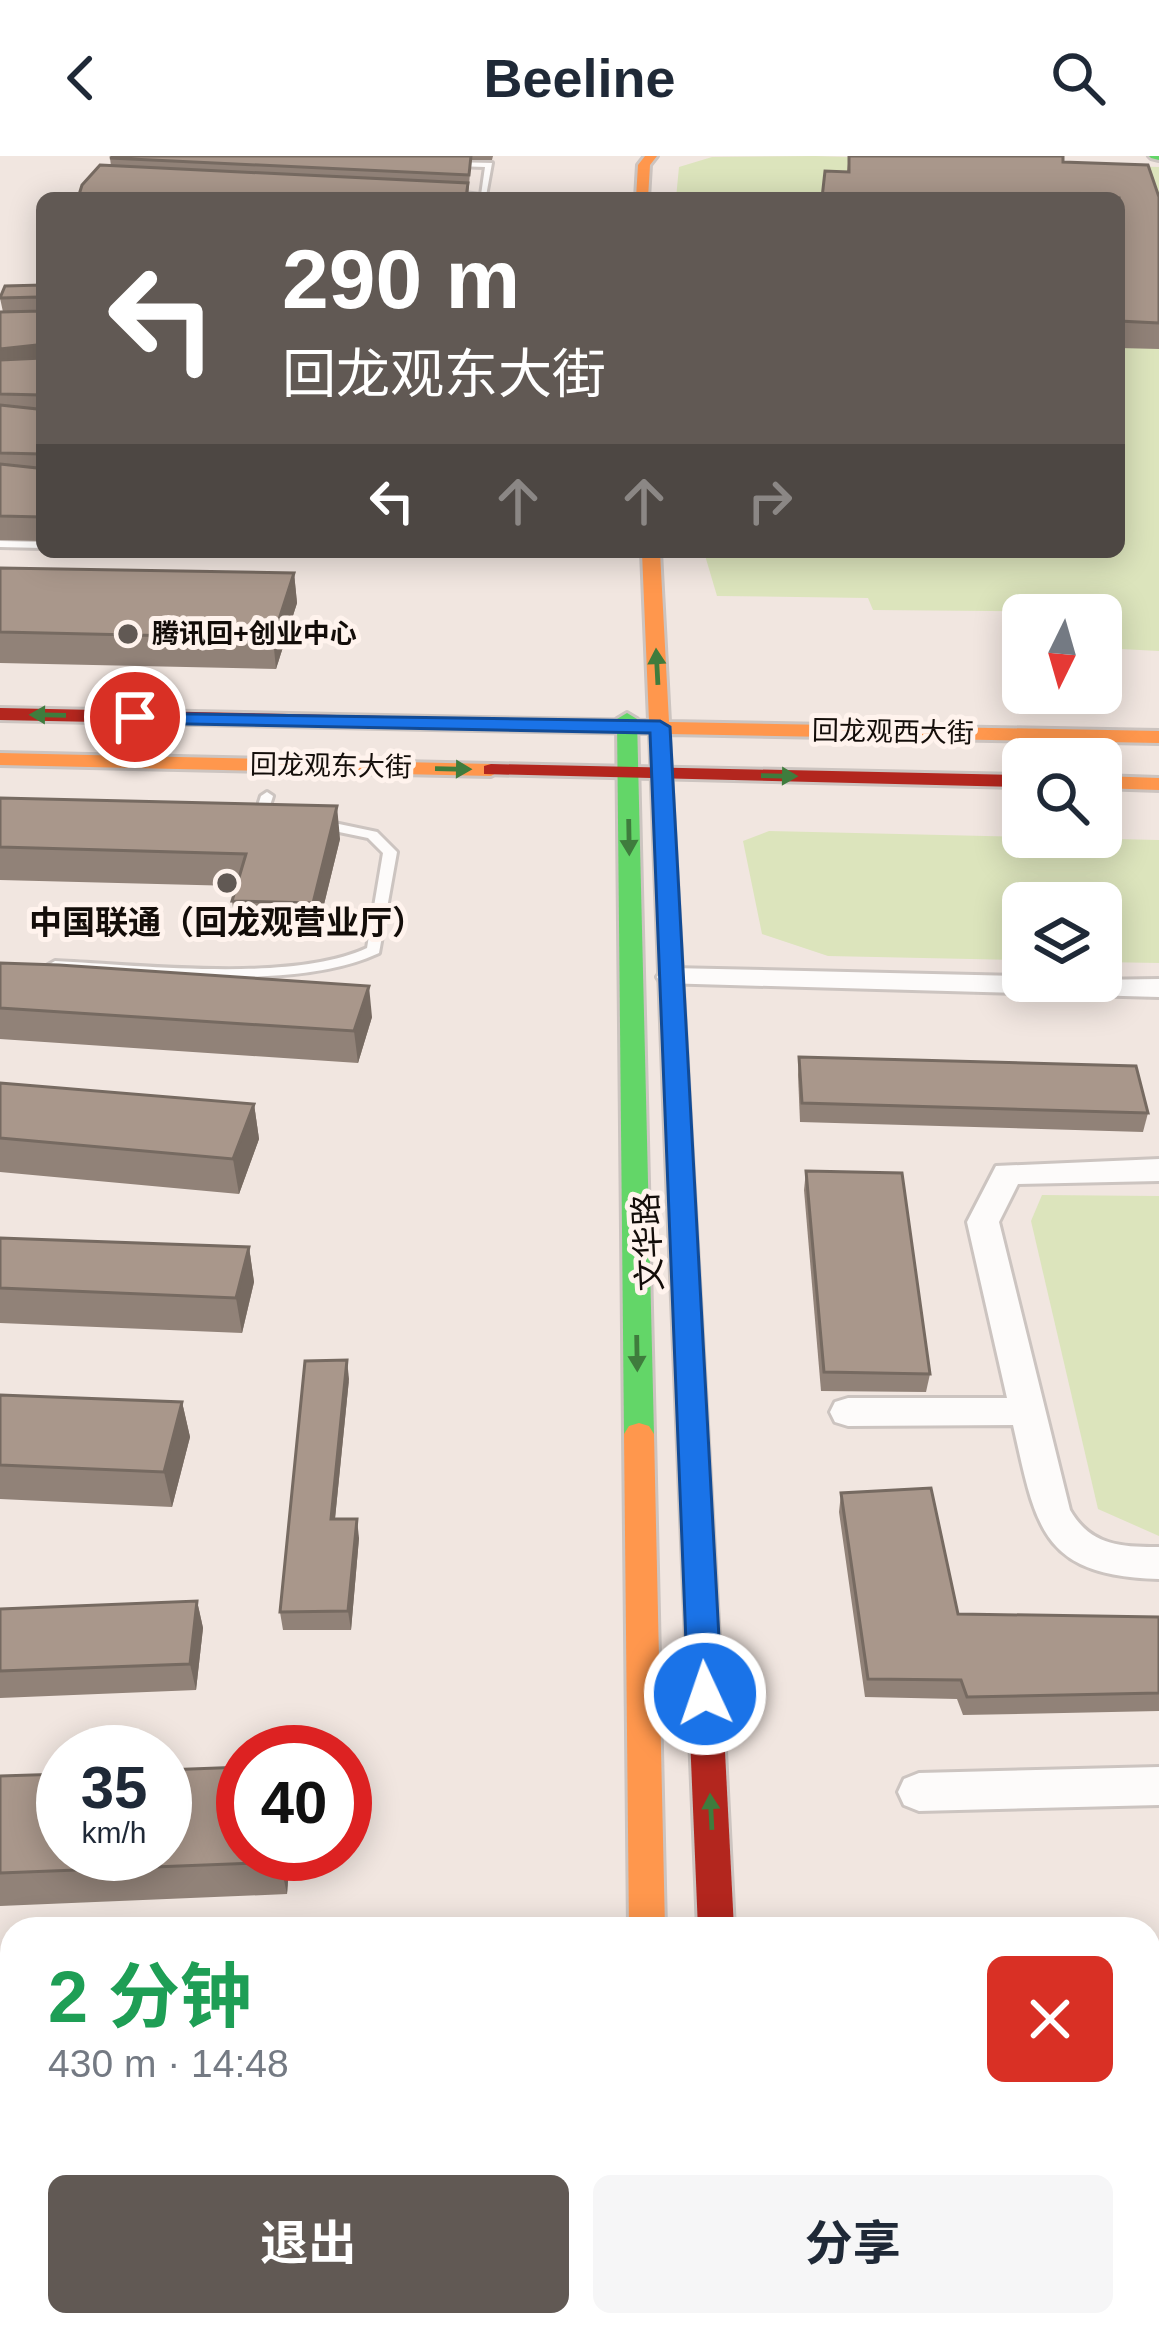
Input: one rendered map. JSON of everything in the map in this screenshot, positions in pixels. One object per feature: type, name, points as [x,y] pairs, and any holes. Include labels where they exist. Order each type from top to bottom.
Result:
[{"type":"street","points":[[625,179],[651,156]]},
{"type":"street","points":[[624,558],[625,614]]},
{"type":"street","name":"文华路","points":[[651,558],[715,1917]]},
{"type":"street","name":"文华路","points":[[627,713],[647,1917]]},
{"type":"street","name":"回龙观西大街","points":[[627,713],[660,727],[1159,737]]},
{"type":"street","name":"回龙观东大街","points":[[0,714],[627,713]]},
{"type":"street","name":"回龙观东大街","points":[[1,761],[662,773]]},
{"type":"street","name":"回龙观西大街","points":[[662,773],[1002,781]]},
{"type":"street","points":[[1122,783],[1159,784]]},
{"type":"street","points":[[671,977],[1159,988]]},
{"type":"street","points":[[1159,1170],[1007,1174],[983,1222],[1063,1538],[1105,1562],[1159,1563]]},
{"type":"street","points":[[848,1412],[1029,1411]]},
{"type":"street","points":[[919,1792],[1159,1786]]},
{"type":"lane","points":[[443,164],[489,165],[486,192]]},
{"type":"lane","points":[[0,544],[36,545]]},
{"type":"lane","points":[[259,820],[267,796]]},
{"type":"lane","points":[[236,820],[278,822]]},
{"type":"lane","points":[[43,965],[314,970],[358,963],[374,950],[391,852],[372,835],[298,823]]},
{"type":"green space","points":[[815,156],[1159,167],[1159,651],[1122,649],[1122,594],[1002,594],[1002,611],[873,610],[868,598],[717,596],[706,558],[1125,558],[1125,192],[677,192],[679,167],[712,157]]},
{"type":"green space","points":[[769,831],[1002,836],[1002,858],[1122,858],[1122,839],[1159,840],[1159,963],[1122,962],[1122,882],[1002,882],[1002,960],[828,956],[762,934],[743,841]]},
{"type":"green space","points":[[1042,1195],[1159,1196],[1159,1536],[1098,1509],[1031,1221]]},
{"type":"building","points":[[471,156],[469,175],[110,158]]},
{"type":"building","points":[[849,156],[1063,156],[1063,162],[1148,165],[1159,197],[1159,323],[1125,321],[1125,192],[823,192],[825,171],[849,172]]},
{"type":"building","points":[[100,165],[468,183],[467,192],[80,192]]},
{"type":"building","points":[[36,285],[36,297],[0,298],[5,286]]},
{"type":"building","points":[[36,311],[36,345],[0,349],[0,312]]},
{"type":"building","points":[[36,358],[36,395],[0,394],[0,360]]},
{"type":"building","points":[[0,405],[36,409],[36,454],[0,453]]},
{"type":"building","points":[[0,464],[36,468],[36,517],[0,516]]},
{"type":"building","points":[[0,568],[294,573],[273,638],[0,632]]},
{"type":"building","points":[[0,798],[337,806],[313,903],[232,901],[246,854],[0,847]]},
{"type":"building","points":[[0,963],[369,986],[354,1031],[0,1008]]},
{"type":"building","points":[[799,1057],[1136,1066],[1148,1113],[802,1103]]},
{"type":"building","points":[[0,1083],[254,1104],[233,1159],[0,1138]]},
{"type":"building","points":[[806,1171],[902,1173],[930,1374],[824,1372]]},
{"type":"building","points":[[0,1238],[249,1247],[236,1298],[0,1288]]},
{"type":"building","points":[[347,1360],[331,1519],[357,1519],[348,1611],[280,1612],[305,1361]]},
{"type":"building","points":[[0,1395],[182,1402],[164,1472],[0,1465]]},
{"type":"building","points":[[931,1488],[958,1614],[1159,1617],[1159,1693],[967,1697],[961,1680],[868,1679],[841,1493]]},
{"type":"building","points":[[197,1601],[190,1664],[0,1671],[0,1609]]},
{"type":"building","points":[[216,1768],[216,1865],[192,1865],[192,1769]]},
{"type":"building","points":[[36,1775],[36,1872],[0,1873],[0,1776]]},
{"type":"traffic: fast","points":[[627,719],[639,1434]]},
{"type":"traffic: fast","points":[[679,1155],[706,1712]]},
{"type":"traffic: slow","points":[[642,192],[644,165],[651,156]]},
{"type":"traffic: slow","points":[[651,558],[679,1155]]},
{"type":"traffic: slow","points":[[479,724],[1159,737]]},
{"type":"traffic: slow","points":[[0,759],[491,770]]},
{"type":"traffic: slow","points":[[1122,783],[1159,784]]},
{"type":"traffic: slow","points":[[639,1434],[647,1917]]},
{"type":"traffic: jam","points":[[0,714],[479,724]]},
{"type":"traffic: jam","points":[[491,770],[1002,781]]},
{"type":"traffic: jam","points":[[706,1712],[715,1917]]},
{"type":"place","name":"腾讯回+创业中心","points":[[128,634]]},
{"type":"place","name":"中国联通（回龙观营业厅）","points":[[227,883]]},
{"type":"route","points":[[135,717],[660,727],[705,1694]]}]
